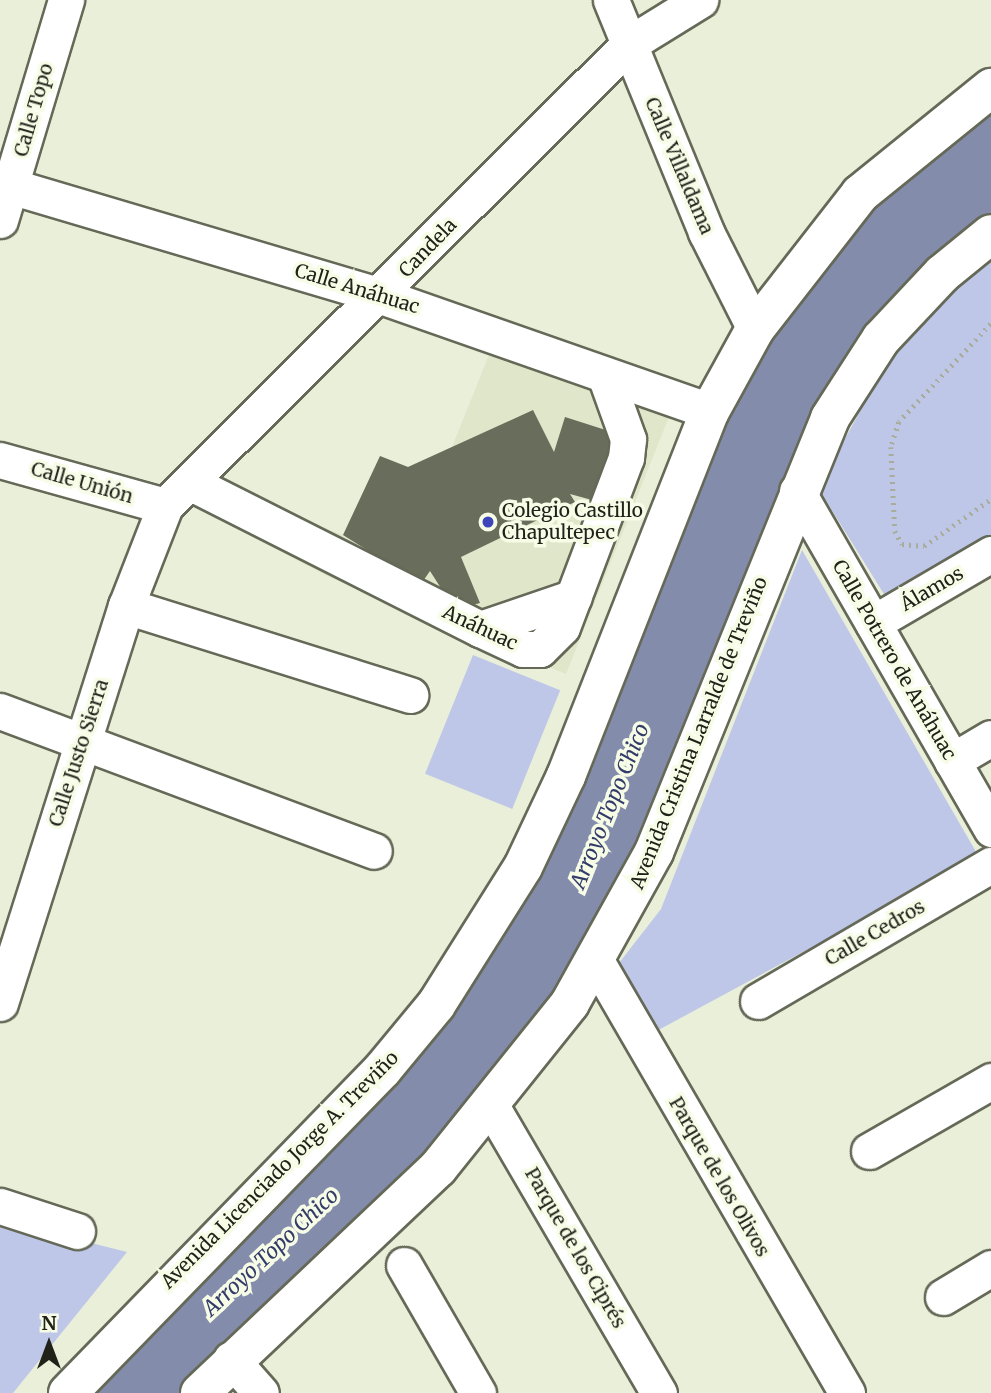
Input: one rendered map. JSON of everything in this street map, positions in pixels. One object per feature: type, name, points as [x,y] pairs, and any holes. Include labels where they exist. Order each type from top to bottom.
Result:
[{"type":"main road","name":"Avenida Licenciado Jorge A. Treviño","points":[[68,1393],[383,1069],[481,938],[566,776],[710,411],[755,329],[860,194],[991,88]]},
{"type":"main road","name":"Avenida Cristina Larralde de Treviño","points":[[203,1392],[231,1359],[438,1168],[489,1104],[538,1049],[595,959],[654,852],[797,491],[855,372],[942,274],[991,234]]},
{"type":"street","name":"Calle Topo","points":[[0,220],[6,184],[66,0]]},
{"type":"street","name":"Calle Villaldama","points":[[611,0],[706,232],[755,329]]},
{"type":"street","name":"Candela","points":[[165,506],[381,296],[629,44],[699,0]]},
{"type":"street","name":"Calle Anáhuac","points":[[6,184],[381,296],[710,411]]},
{"type":"street","name":"Anáhuac","points":[[191,483],[480,629],[523,649],[540,649],[554,640],[574,597],[629,447],[606,374]]},
{"type":"street","name":"Calle Unión","points":[[0,460],[165,506]]},
{"type":"street","name":"Calle Potrero de Anáhuac","points":[[797,491],[991,829]]},
{"type":"street","name":"Calle Justo Sierra","points":[[0,1003],[7,960],[126,606],[165,506]]},
{"type":"street","name":"Álamos","points":[[873,623],[991,554]]},
{"type":"street","points":[[126,606],[410,695]]},
{"type":"street","points":[[0,711],[83,738],[374,852]]},
{"type":"street","points":[[952,761],[991,738]]},
{"type":"street","name":"Calle Cedros","points":[[758,1001],[991,865]]},
{"type":"street","name":"Parque de los Olivos","points":[[595,959],[847,1393]]},
{"type":"street","points":[[869,1151],[991,1081]]},
{"type":"street","name":"Parque de los Ciprés","points":[[489,1104],[659,1393]]},
{"type":"street","points":[[0,1206],[77,1231]]},
{"type":"street","points":[[404,1265],[478,1393]]},
{"type":"street","points":[[943,1297],[991,1268]]},
{"type":"street","points":[[231,1359],[261,1393]]},
{"type":"path","points":[[991,324],[900,422],[891,447],[895,531],[902,544],[924,546],[991,499]]},
{"type":"shaded area","points":[[991,257],[991,537],[887,599],[818,488],[876,382],[935,300]]},
{"type":"shaded area","name":"Colegio Castillo Chapultepec","points":[[491,350],[671,412],[566,674],[331,578],[200,509],[213,485],[343,535],[380,456],[408,467],[452,447]]},
{"type":"shaded area","points":[[802,550],[979,857],[651,1034],[612,972],[661,909]]},
{"type":"shaded area","points":[[473,655],[560,690],[512,809],[425,774]]},
{"type":"shaded area","points":[[0,1220],[127,1252],[13,1393],[0,1393]]},
{"type":"water","name":"Arroyo Topo Chico","points":[[991,88],[991,234],[881,339],[570,1003],[200,1393],[68,1393],[436,1005],[794,272]]},
{"type":"building","points":[[533,410],[554,452],[565,417],[615,433],[592,500],[570,494],[575,502],[461,557],[480,603],[469,606],[446,596],[430,571],[421,584],[343,535],[380,456],[408,467]]},
{"type":"place","name":"Colegio Castillo Chapultepec","points":[[488,522]]}]
